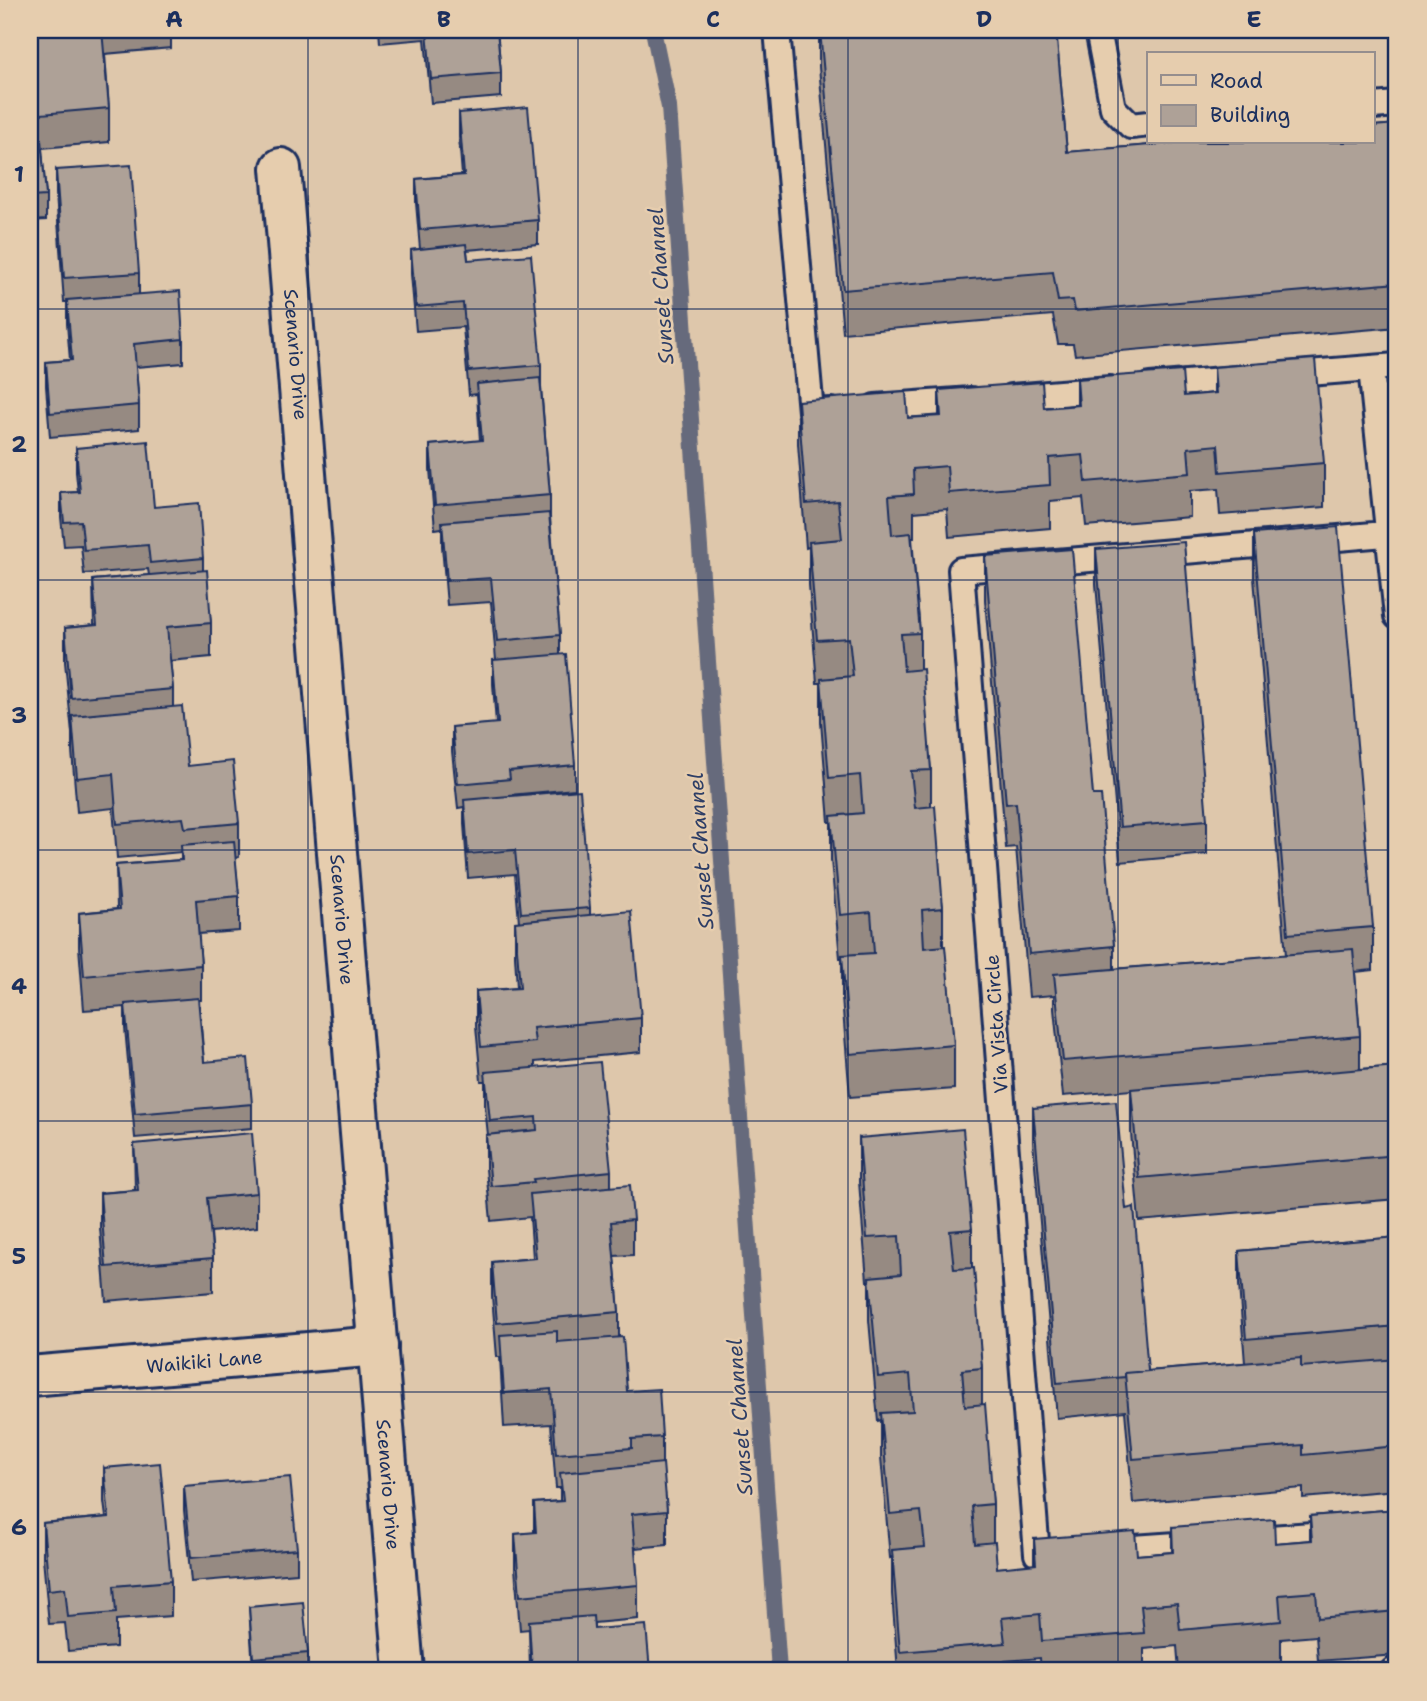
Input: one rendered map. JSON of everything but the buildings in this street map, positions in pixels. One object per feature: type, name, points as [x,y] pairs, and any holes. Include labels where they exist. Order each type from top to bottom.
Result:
[{"type":"street","name":"Scenario Drive","points":[[281,168],[404,1671]]},
{"type":"street","name":"Waikiki Lane","points":[[30,1376],[378,1346]]},
{"type":"lane","points":[[778,30],[811,412],[1397,366]]},
{"type":"lane","points":[[1098,30],[1114,108],[1131,126],[1147,124]]},
{"type":"lane","points":[[1374,106],[1397,104]]},
{"type":"lane","points":[[1371,368],[1394,534],[1397,616]]},
{"type":"lane","name":"Via Vista Circle","points":[[1394,534],[961,570],[1037,1554],[1397,1529]]},
{"type":"waterway","name":"Sunset Channel","points":[[653,30],[669,107],[779,1671]]}]
